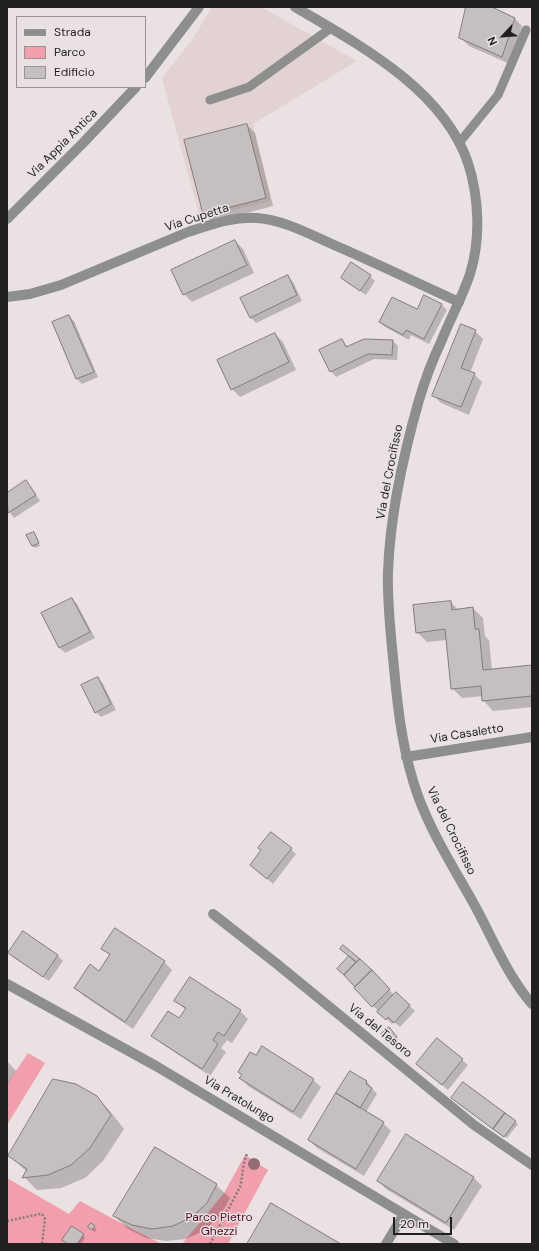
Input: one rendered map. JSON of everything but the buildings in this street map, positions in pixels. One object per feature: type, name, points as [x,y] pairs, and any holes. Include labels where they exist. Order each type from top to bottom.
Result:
[{"type":"street","points":[[146,77],[199,7]]},
{"type":"street","name":"Via del Crocifisso","points":[[295,7],[382,61],[420,93],[439,112],[450,127],[467,162],[473,182],[477,228],[475,254],[467,283],[438,350],[418,404],[410,431],[391,535],[388,576],[389,617],[397,705],[406,757],[422,806],[437,838],[509,972],[532,1004]]},
{"type":"street","name":"Via Appia Antica","points":[[7,219],[83,143],[135,88]]},
{"type":"street","name":"Via Cupetta","points":[[7,297],[30,294],[56,287],[188,232],[209,225],[238,218],[256,218],[275,220],[307,233],[459,302]]},
{"type":"street","name":"Via Casaletto","points":[[406,757],[532,737]]},
{"type":"street","name":"Via del Tesoro","points":[[214,914],[474,1125],[532,1165]]},
{"type":"street","name":"Via Pratolungo","points":[[7,984],[156,1066],[454,1244]]},
{"type":"street","points":[[386,1244],[404,1214]]},
{"type":"lane","points":[[210,100],[249,87],[331,28]]},
{"type":"lane","points":[[459,143],[498,95],[526,30]]},
{"type":"path","points":[[210,1244],[240,1187],[243,1177],[244,1160],[247,1154]]},
{"type":"path","points":[[7,1221],[42,1214],[45,1219],[42,1244]]},
{"type":"shaded area","points":[[212,7],[261,7],[357,61],[253,124],[271,201],[200,218],[162,78],[192,40]]},
{"type":"green space","points":[[28,1053],[45,1063],[7,1125],[7,1084]]},
{"type":"green space","name":"Parco Pietro Ghezzi","points":[[245,1155],[268,1170],[228,1244],[182,1244],[224,1193]]},
{"type":"green space","name":"Parco Pietro Ghezzi","points":[[7,1178],[69,1214],[80,1201],[162,1244],[7,1244]]}]
